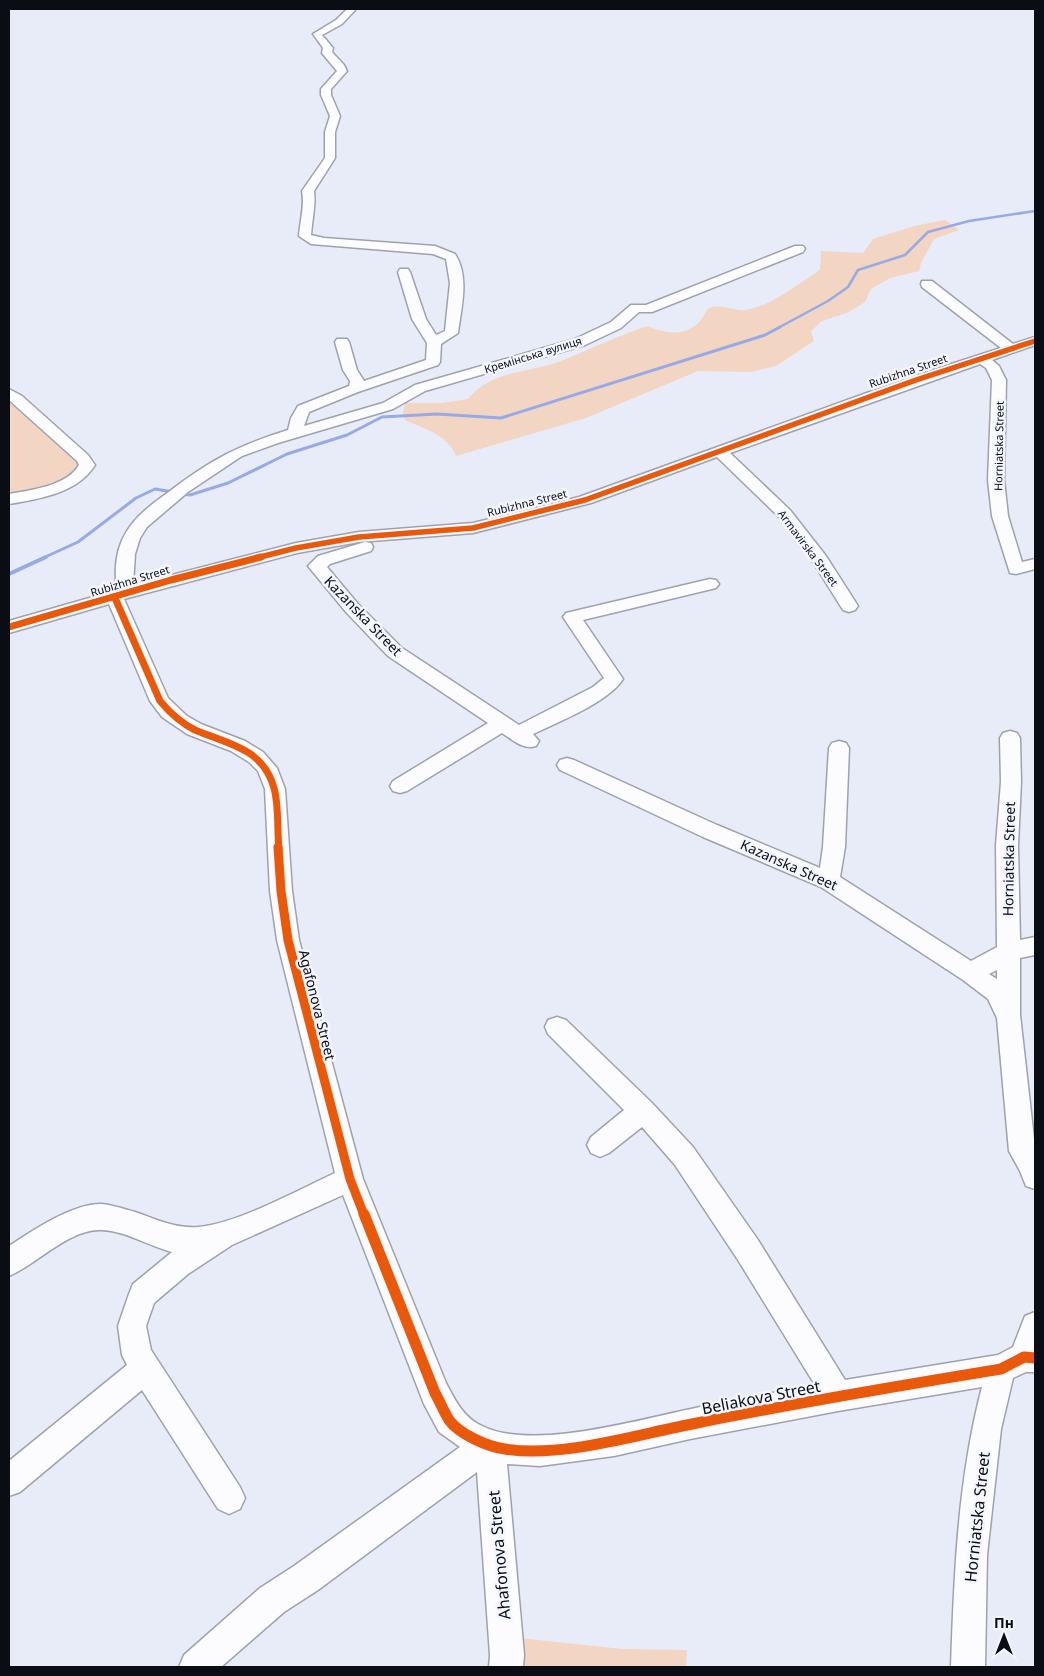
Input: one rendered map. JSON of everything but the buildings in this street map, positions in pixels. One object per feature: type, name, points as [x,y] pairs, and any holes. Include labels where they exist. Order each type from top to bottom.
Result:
[{"type":"street","name":"Кремінська вулиця","points":[[295,433],[298,418],[303,410],[354,389],[433,362],[433,350],[442,336],[451,333],[456,305],[456,269],[451,257],[445,254],[435,250],[316,241],[305,236],[306,214],[310,203],[308,191],[330,158],[330,132],[335,116],[326,95],[326,88],[342,70],[326,53],[328,48],[317,34],[339,22],[352,9]]},
{"type":"street","name":"Кремінська вулиця","points":[[120,596],[129,544],[142,522],[178,493],[235,453],[388,406],[420,388],[580,342],[616,325],[636,308],[647,309],[799,249]]},
{"type":"street","points":[[404,272],[433,350]]},
{"type":"street","points":[[927,284],[1012,349]]},
{"type":"street","name":"Rubizhna Street","points":[[9,627],[171,580],[325,542],[472,528],[585,500],[852,402],[1035,341]]},
{"type":"street","points":[[342,342],[350,370],[356,381],[357,386],[354,389]]},
{"type":"street","name":"Кремінська вулиця","points":[[400,399],[408,386],[428,372],[435,363],[433,350]]},
{"type":"street","name":"Horniatska Street","points":[[981,358],[992,366],[999,380],[996,480],[1000,516],[1016,569],[1035,564]]},
{"type":"street","points":[[9,393],[83,458],[87,465],[83,472],[69,482],[43,491],[9,499]]},
{"type":"street","name":"Armavirska Street","points":[[720,452],[784,514],[820,560],[849,606]]},
{"type":"street","name":"Kazanska Street","points":[[422,533],[344,553],[324,560],[317,566],[352,608],[395,652],[516,733]]},
{"type":"street","points":[[400,786],[600,692],[614,679],[572,617],[710,584]]},
{"type":"street","name":"Agafonova Street","points":[[120,596],[160,701],[169,712],[194,729],[238,746],[256,757],[267,768],[275,788],[281,891],[288,940],[350,1179],[435,1393],[450,1422],[472,1438],[490,1444]]},
{"type":"street","name":"Horniatska Street","points":[[1010,738],[1011,782],[1007,845],[1009,1018],[1022,1151],[1034,1170]]},
{"type":"street","points":[[829,881],[834,847],[839,748]]},
{"type":"street","name":"Kazanska Street","points":[[567,765],[710,831],[829,881],[971,973],[996,992],[1009,1018]]},
{"type":"street","points":[[971,973],[1009,951],[1035,946]]},
{"type":"street","points":[[557,1027],[643,1111],[684,1156],[748,1250],[838,1396]]},
{"type":"street","points":[[600,1145],[643,1111]]},
{"type":"street","points":[[229,1498],[137,1355],[132,1326],[143,1294],[178,1264],[222,1236],[350,1179]]},
{"type":"street","points":[[9,1262],[68,1226],[100,1217],[127,1223],[165,1239],[194,1242],[222,1236]]},
{"type":"street","name":"Horniatska Street","points":[[968,1667],[971,1555],[986,1429],[1035,1326]]},
{"type":"street","name":"Beliakova Street","points":[[490,1444],[504,1449],[540,1451],[614,1441],[690,1424],[1020,1361]]},
{"type":"street","points":[[9,1480],[145,1368]]},
{"type":"street","points":[[196,1667],[272,1600],[306,1578],[490,1444]]},
{"type":"street","name":"Ahafonova Street","points":[[490,1444],[507,1655],[506,1667]]},
{"type":"shaded area","points":[[945,220],[959,230],[934,239],[921,263],[919,271],[890,278],[871,289],[865,302],[849,312],[822,321],[811,331],[814,341],[776,366],[751,372],[698,371],[586,418],[456,456],[447,443],[435,433],[405,420],[403,414],[405,403],[443,403],[468,399],[477,390],[499,377],[561,361],[647,326],[660,331],[681,332],[694,326],[701,320],[708,309],[712,307],[742,310],[756,308],[775,299],[820,270],[821,251],[863,253],[873,239],[914,226]]},
{"type":"shaded area","points":[[9,396],[84,464],[68,479],[9,497]]},
{"type":"shaded area","points":[[519,1638],[622,1649],[687,1650],[686,1667],[517,1667]]},
{"type":"waterway","points":[[778,328],[828,301],[848,287],[858,270],[905,255],[928,232],[969,221],[1035,211]]},
{"type":"waterway","points":[[181,494],[190,495],[228,483],[287,454],[347,435],[382,417],[437,414],[501,418],[765,335],[780,327]]},
{"type":"waterway","points":[[43,558],[78,542],[136,498],[155,489],[173,492]]},
{"type":"waterway","points":[[9,574],[46,557]]},
{"type":"cycle path","points":[[9,627],[171,580],[296,548],[359,537],[473,528],[585,500],[916,380],[1035,341]]},
{"type":"cycle path","points":[[115,598],[160,701],[169,712],[194,729],[238,746],[256,757],[267,768],[275,789],[281,891],[288,940],[350,1179],[435,1393],[450,1421],[472,1438],[504,1449],[540,1451],[614,1441],[690,1424],[838,1396],[1001,1369],[1024,1357],[1035,1358]]}]
